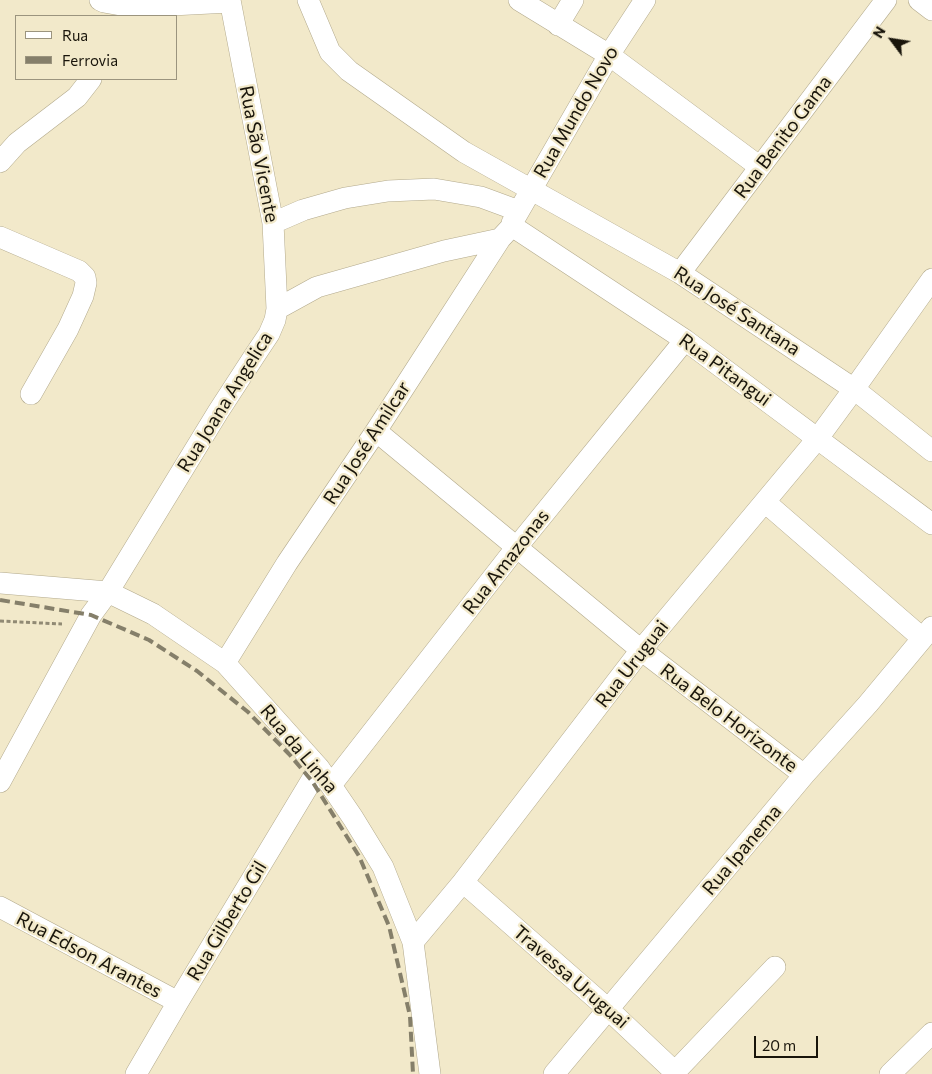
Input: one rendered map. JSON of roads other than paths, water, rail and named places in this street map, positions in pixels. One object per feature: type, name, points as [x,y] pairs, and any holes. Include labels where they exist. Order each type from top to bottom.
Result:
[{"type":"street","name":"Rua José Santana","points":[[308,0],[330,52],[350,71],[464,152],[680,273],[854,389],[932,451]]},
{"type":"street","points":[[519,0],[609,55],[760,167]]},
{"type":"street","points":[[558,25],[573,0]]},
{"type":"street","name":"Rua Mundo Novo","points":[[510,225],[609,55],[646,0]]},
{"type":"street","name":"Rua Benito Gama","points":[[680,273],[886,0]]},
{"type":"street","points":[[919,0],[932,10]]},
{"type":"street","points":[[102,4],[132,6],[230,1]]},
{"type":"street","name":"Rua São Vicente","points":[[230,1],[274,222],[277,309]]},
{"type":"street","points":[[0,162],[17,143],[77,97],[90,80]]},
{"type":"street","name":"Rua Pitangui","points":[[274,222],[303,210],[346,198],[388,191],[434,189],[481,197],[510,225],[685,340],[932,524]]},
{"type":"street","name":"Rua Joana Angelica","points":[[0,782],[91,615],[108,592],[218,412],[269,334],[277,309],[316,287],[444,251],[510,225]]},
{"type":"street","name":"Rua José Amilcar","points":[[225,663],[287,563],[376,431],[510,225]]},
{"type":"street","points":[[0,237],[79,271],[85,277],[86,283],[83,296],[68,329],[31,394]]},
{"type":"street","name":"Rua Uruguai","points":[[413,942],[463,882],[641,650],[818,438],[932,279]]},
{"type":"street","name":"Rua Amazonas","points":[[325,776],[516,548],[685,340]]},
{"type":"street","name":"Rua Belo Horizonte","points":[[376,431],[641,650],[804,775]]},
{"type":"street","points":[[765,502],[927,632]]},
{"type":"street","name":"Rua da Linha","points":[[0,583],[108,592],[153,614],[225,663],[325,776],[383,867],[413,942],[430,1074]]},
{"type":"street","name":"Rua Ipanema","points":[[554,1074],[804,775],[868,704],[927,632]]},
{"type":"street","name":"Rua Gilberto Gil","points":[[136,1074],[178,1002],[325,776]]},
{"type":"street","name":"Travessa Uruguai","points":[[463,882],[608,1009],[675,1073]]},
{"type":"street","name":"Rua Edson Arantes","points":[[0,907],[178,1002]]},
{"type":"street","points":[[675,1073],[775,967]]},
{"type":"street","points":[[890,1074],[932,1033]]},
{"type":"railway","points":[[0,600],[91,615],[149,640],[197,671],[248,712],[289,754],[312,781],[359,856],[389,926],[410,1016],[413,1074]]}]
